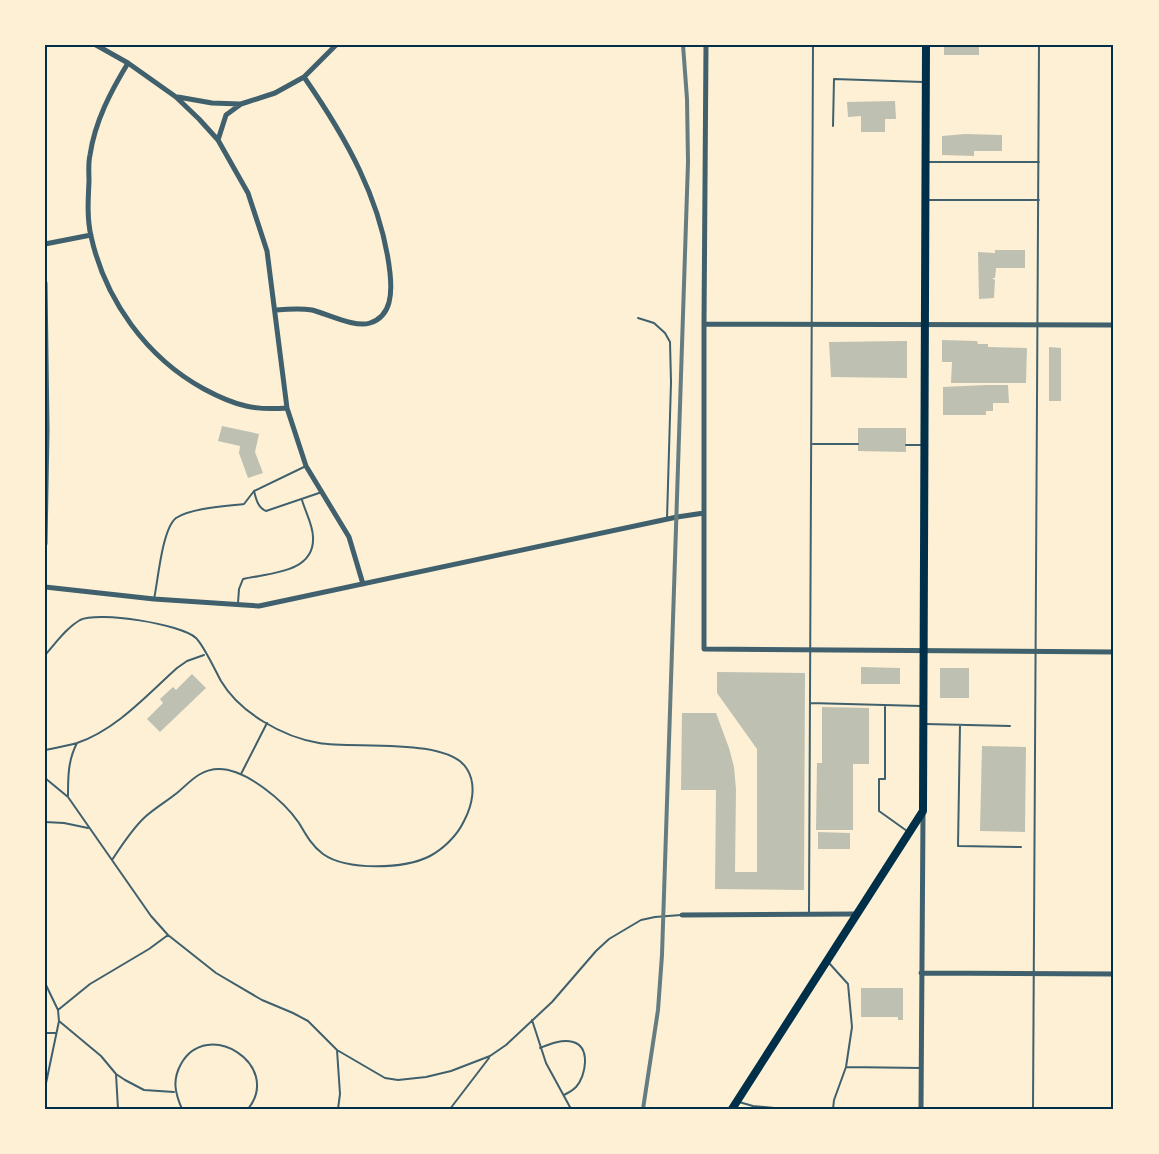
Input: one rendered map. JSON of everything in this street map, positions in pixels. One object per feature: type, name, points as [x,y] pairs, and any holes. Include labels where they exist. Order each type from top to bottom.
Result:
[{"type":"main road","points":[[734,1105],[923,811],[926,45]]},
{"type":"street","points":[[96,45],[128,63],[176,97],[218,140],[248,193],[267,251],[287,408],[306,466],[349,537],[363,584]]},
{"type":"street","points":[[218,140],[226,115],[241,104],[275,93],[304,77],[336,45]]},
{"type":"street","points":[[706,45],[704,649],[1114,652]]},
{"type":"street","points":[[128,63],[104,106],[90,155],[88,201],[91,235],[102,273],[119,309],[151,349],[170,367],[216,395],[246,406],[287,408]]},
{"type":"street","points":[[276,310],[295,308],[313,310],[359,324],[369,324],[385,313],[389,305],[387,253],[382,230],[364,178],[331,116],[304,77]]},
{"type":"street","points":[[176,97],[212,103],[241,104]]},
{"type":"street","points":[[45,244],[91,235]]},
{"type":"street","points":[[45,283],[45,544]]},
{"type":"street","points":[[704,324],[1114,325]]},
{"type":"street","points":[[45,587],[154,599],[258,606],[704,513]]},
{"type":"street","points":[[921,1109],[923,811]]},
{"type":"street","points":[[682,915],[856,914]]},
{"type":"street","points":[[921,973],[1114,974]]},
{"type":"lane","points":[[809,914],[813,45]]},
{"type":"lane","points":[[1033,1109],[1039,45]]},
{"type":"lane","points":[[833,126],[834,79],[926,82]]},
{"type":"lane","points":[[926,162],[1039,162]]},
{"type":"lane","points":[[926,200],[1039,200]]},
{"type":"lane","points":[[638,318],[654,323],[665,333],[670,342],[667,519]]},
{"type":"lane","points":[[811,444],[858,444]]},
{"type":"lane","points":[[906,445],[925,445]]},
{"type":"lane","points":[[154,599],[164,546],[169,529],[176,519],[218,507],[244,504],[254,491],[306,466]]},
{"type":"lane","points":[[254,491],[261,510],[266,511],[322,492]]},
{"type":"lane","points":[[238,606],[239,589],[243,579],[297,567],[310,554],[313,536],[302,500]]},
{"type":"lane","points":[[45,655],[64,633],[79,621],[90,617],[102,616],[150,623],[188,633],[196,639],[232,697],[253,716],[305,740],[320,743],[439,751],[455,757],[467,769],[472,785],[471,805],[462,825],[439,850],[418,861],[389,865],[347,864],[324,855],[289,812],[263,788],[242,774],[220,769],[203,772],[146,816],[112,860]]},
{"type":"lane","points":[[45,750],[77,743],[99,733],[115,723],[177,668],[187,661],[206,655]]},
{"type":"lane","points":[[810,703],[923,706]]},
{"type":"lane","points":[[885,705],[885,779],[879,779],[879,812],[909,832]]},
{"type":"lane","points":[[242,774],[267,723]]},
{"type":"lane","points":[[923,724],[1010,726]]},
{"type":"lane","points":[[960,725],[958,846],[1021,848]]},
{"type":"lane","points":[[68,797],[71,754],[77,743]]},
{"type":"lane","points":[[45,778],[68,797],[151,916],[168,935],[201,962],[242,990],[308,1022],[337,1050],[385,1078],[398,1080],[426,1077],[451,1071],[490,1056],[506,1045],[564,989],[609,939],[641,920],[682,915]]},
{"type":"lane","points":[[45,822],[88,828]]},
{"type":"lane","points":[[58,1010],[90,984],[168,935]]},
{"type":"lane","points":[[828,961],[848,984],[852,1026],[846,1067],[833,1109]]},
{"type":"lane","points":[[45,983],[58,1010],[58,1021],[45,1088]]},
{"type":"lane","points":[[532,1020],[546,1064],[570,1109]]},
{"type":"lane","points":[[58,1021],[101,1056],[116,1074],[144,1090],[175,1092]]},
{"type":"lane","points":[[45,1033],[56,1033]]},
{"type":"lane","points":[[540,1048],[558,1042],[572,1041],[581,1046],[585,1053],[584,1071],[576,1087],[564,1095]]},
{"type":"lane","points":[[182,1109],[175,1092],[178,1069],[190,1053],[209,1045],[220,1045],[238,1053],[252,1067],[256,1075],[257,1091],[248,1109]]},
{"type":"lane","points":[[337,1050],[339,1109]]},
{"type":"lane","points":[[450,1109],[490,1056]]},
{"type":"lane","points":[[846,1067],[921,1068]]},
{"type":"lane","points":[[116,1074],[118,1109]]},
{"type":"lane","points":[[734,1105],[784,1109]]},
{"type":"building","points":[[944,45],[979,45],[979,55],[944,55]]},
{"type":"building","points":[[895,101],[896,119],[885,119],[885,132],[861,132],[861,116],[848,117],[847,102]]},
{"type":"building","points":[[1002,135],[1002,151],[974,151],[974,156],[942,155],[942,136]]},
{"type":"building","points":[[995,250],[1025,250],[1025,268],[996,268],[995,278],[992,278],[995,280],[994,298],[979,299],[978,252],[995,253]]},
{"type":"building","points":[[942,340],[977,341],[978,344],[988,344],[988,347],[1027,348],[1026,383],[951,383],[952,362],[942,362]]},
{"type":"building","points":[[907,341],[907,378],[831,377],[829,342]]},
{"type":"building","points":[[1049,347],[1061,348],[1061,401],[1049,401]]},
{"type":"building","points":[[1008,385],[1009,403],[993,403],[993,411],[986,411],[986,415],[943,415],[943,387]]},
{"type":"building","points":[[222,426],[259,434],[255,452],[263,473],[248,478],[239,453],[240,446],[218,441]]},
{"type":"building","points":[[858,428],[906,428],[906,452],[858,451]]},
{"type":"building","points":[[861,667],[900,668],[900,684],[861,684]]},
{"type":"building","points":[[940,668],[969,668],[969,698],[940,698]]},
{"type":"building","points":[[717,672],[805,673],[804,890],[715,889],[716,790],[681,790],[682,713],[716,713],[734,767],[735,872],[757,872],[757,749],[717,693]]},
{"type":"building","points":[[192,674],[206,688],[160,732],[147,719],[163,703],[160,699],[173,687],[176,690]]},
{"type":"building","points":[[822,707],[869,708],[869,764],[853,764],[853,830],[816,830],[817,763],[822,763]]},
{"type":"building","points":[[982,746],[1026,747],[1025,832],[980,831]]},
{"type":"building","points":[[818,832],[850,833],[850,849],[818,849]]},
{"type":"building","points":[[861,988],[903,988],[903,1020],[898,1020],[898,1017],[861,1017]]},
{"type":"railway","points":[[643,1109],[658,1010],[662,955],[688,162],[683,45]]}]
